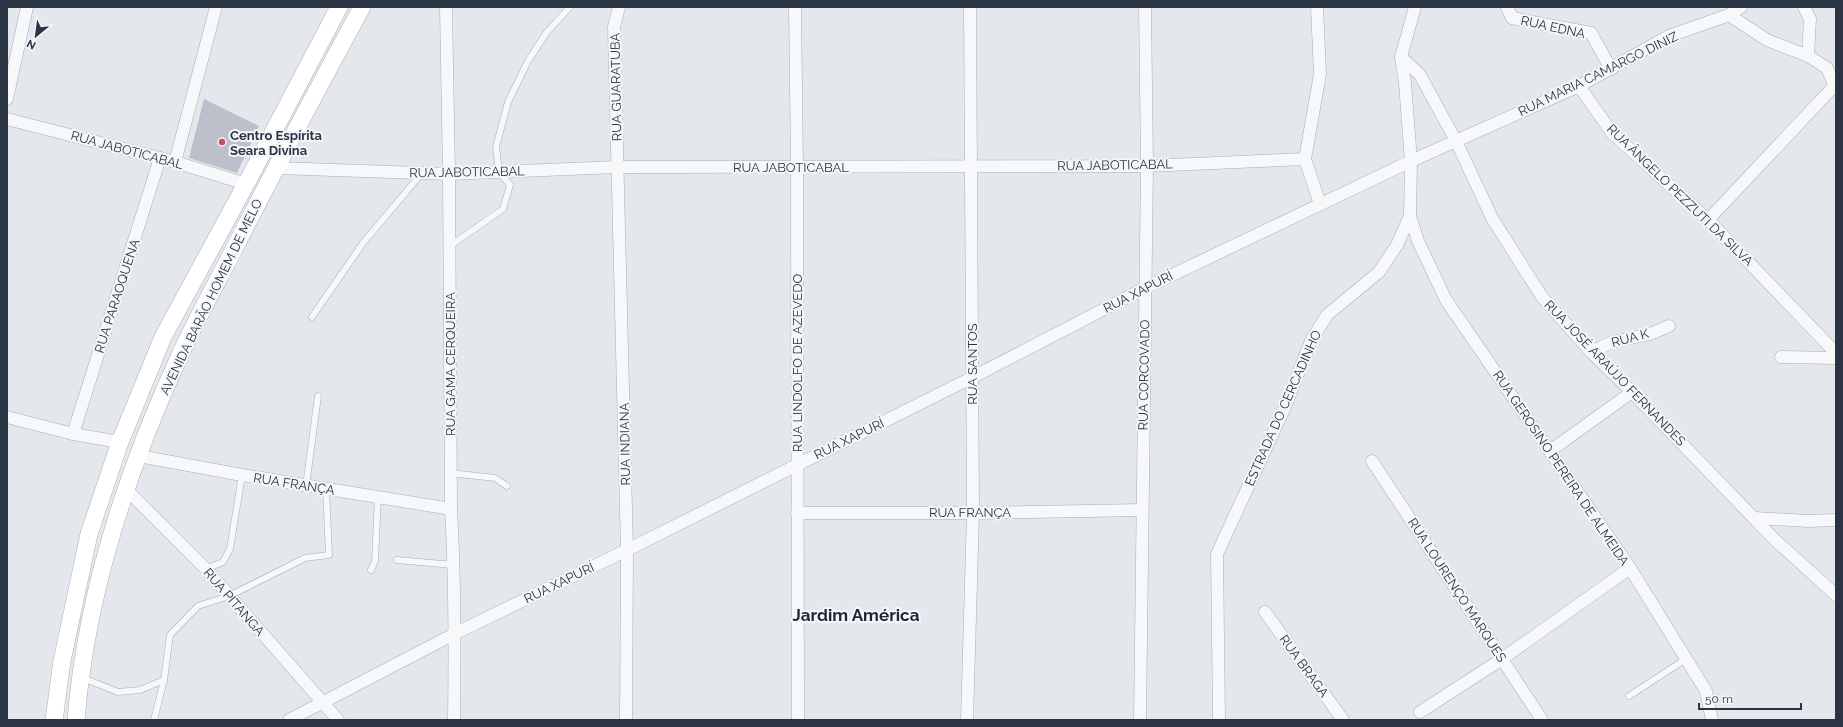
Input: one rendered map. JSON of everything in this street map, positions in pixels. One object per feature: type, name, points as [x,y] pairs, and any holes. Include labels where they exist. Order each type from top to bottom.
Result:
[{"type":"main road","name":"AVENIDA BARÃO HOMEM DE MELO","points":[[54,720],[62,661],[89,534],[120,442],[164,337],[338,7]]},
{"type":"main road","name":"AVENIDA BARÃO HOMEM DE MELO","points":[[76,720],[79,677],[106,555],[125,488],[180,355],[276,168],[362,7]]},
{"type":"street","points":[[7,99],[27,7]]},
{"type":"street","points":[[175,162],[216,7]]},
{"type":"street","name":"RUA GAMA CERQUEIRA","points":[[446,7],[450,246],[450,509],[454,565],[456,633],[454,720]]},
{"type":"street","name":"RUA GUARATUBA","points":[[618,167],[614,27],[619,7]]},
{"type":"street","name":"RUA LINDOLFO DE AZEVEDO","points":[[795,7],[798,167],[796,465],[798,720]]},
{"type":"street","name":"RUA SANTOS","points":[[967,720],[973,513],[970,7]]},
{"type":"street","name":"RUA CORCOVADO","points":[[1140,720],[1144,288],[1147,166],[1145,7]]},
{"type":"street","points":[[1317,7],[1320,74],[1305,159],[1320,204]]},
{"type":"street","name":"ESTRADA DO CERCADINHO","points":[[1219,720],[1217,554],[1284,409],[1311,341],[1327,315],[1379,272],[1397,245],[1410,216],[1411,161],[1405,83],[1401,57],[1415,7]]},
{"type":"street","name":"RUA EDNA","points":[[1507,7],[1512,18],[1591,33],[1611,69]]},
{"type":"street","name":"RUA MARIA CAMARGO DINIZ","points":[[1411,161],[1579,86],[1669,36],[1729,15],[1741,7]]},
{"type":"street","points":[[1804,7],[1810,19],[1808,56]]},
{"type":"street","points":[[1708,220],[1835,86],[1827,68],[1808,56],[1767,40],[1729,15]]},
{"type":"street","name":"RUA JOSÉ ARAÚJO FERNANDES","points":[[1401,57],[1420,75],[1456,141],[1492,218],[1538,290],[1591,352],[1776,540],[1836,595]]},
{"type":"street","name":"RUA ÂNGELO PEZZUTI DA SILVA","points":[[1579,86],[1612,132],[1708,220],[1836,353]]},
{"type":"street","name":"RUA JABOTICABAL","points":[[7,119],[175,162],[246,184]]},
{"type":"street","name":"RUA PARAOQUENA","points":[[73,434],[160,158]]},
{"type":"street","name":"RUA JABOTICABAL","points":[[276,168],[449,174],[618,167],[1147,166],[1305,159]]},
{"type":"street","name":"RUA XAPURÍ","points":[[289,720],[456,633],[627,550],[971,378],[1144,288],[1411,161]]},
{"type":"street","name":"RUA INDIANA","points":[[618,167],[627,550],[626,720]]},
{"type":"street","name":"RUA GEROSINO PEREIRA DE ALMEIDA","points":[[1410,216],[1418,241],[1446,300],[1630,568],[1706,691],[1712,720]]},
{"type":"street","name":"RUA K","points":[[1591,352],[1612,342],[1650,334],[1669,326]]},
{"type":"street","points":[[1781,357],[1836,358]]},
{"type":"street","points":[[1550,451],[1632,392]]},
{"type":"street","points":[[7,417],[73,434],[120,442]]},
{"type":"street","name":"RUA FRANÇA","points":[[139,456],[306,486],[450,509]]},
{"type":"street","name":"RUA LOURENÇO MARQUES","points":[[1372,460],[1542,720]]},
{"type":"street","name":"RUA PITANGA","points":[[125,488],[206,569],[338,720]]},
{"type":"street","name":"RUA FRANÇA","points":[[797,513],[973,513],[1142,510]]},
{"type":"street","points":[[1755,518],[1808,521],[1836,520]]},
{"type":"street","points":[[1420,712],[1502,660],[1630,568]]},
{"type":"street","name":"RUA BRAGA","points":[[1265,612],[1343,720]]},
{"type":"lane","points":[[450,246],[503,209],[510,185],[499,172],[496,148],[508,102],[528,61],[547,32],[570,7]]},
{"type":"lane","points":[[312,317],[363,243],[422,173]]},
{"type":"lane","points":[[306,486],[318,396]]},
{"type":"lane","points":[[450,473],[496,478],[507,486]]},
{"type":"lane","points":[[206,569],[223,562],[230,549],[242,475]]},
{"type":"lane","points":[[154,720],[164,680],[170,635],[198,606],[229,596],[305,558],[329,555],[326,489]]},
{"type":"lane","points":[[371,570],[375,561],[378,497]]},
{"type":"lane","points":[[397,560],[454,565]]},
{"type":"lane","points":[[1629,696],[1686,659]]},
{"type":"lane","points":[[79,677],[118,692],[140,690],[164,680]]},
{"type":"building","name":"Centro Espírita Seara Divina","points":[[204,99],[259,126],[237,173],[189,158]]},
{"type":"place","name":"Centro Espírita Seara Divina","points":[[222,142]]},
{"type":"district","name":"Jardim América","points":[[856,615]]}]
